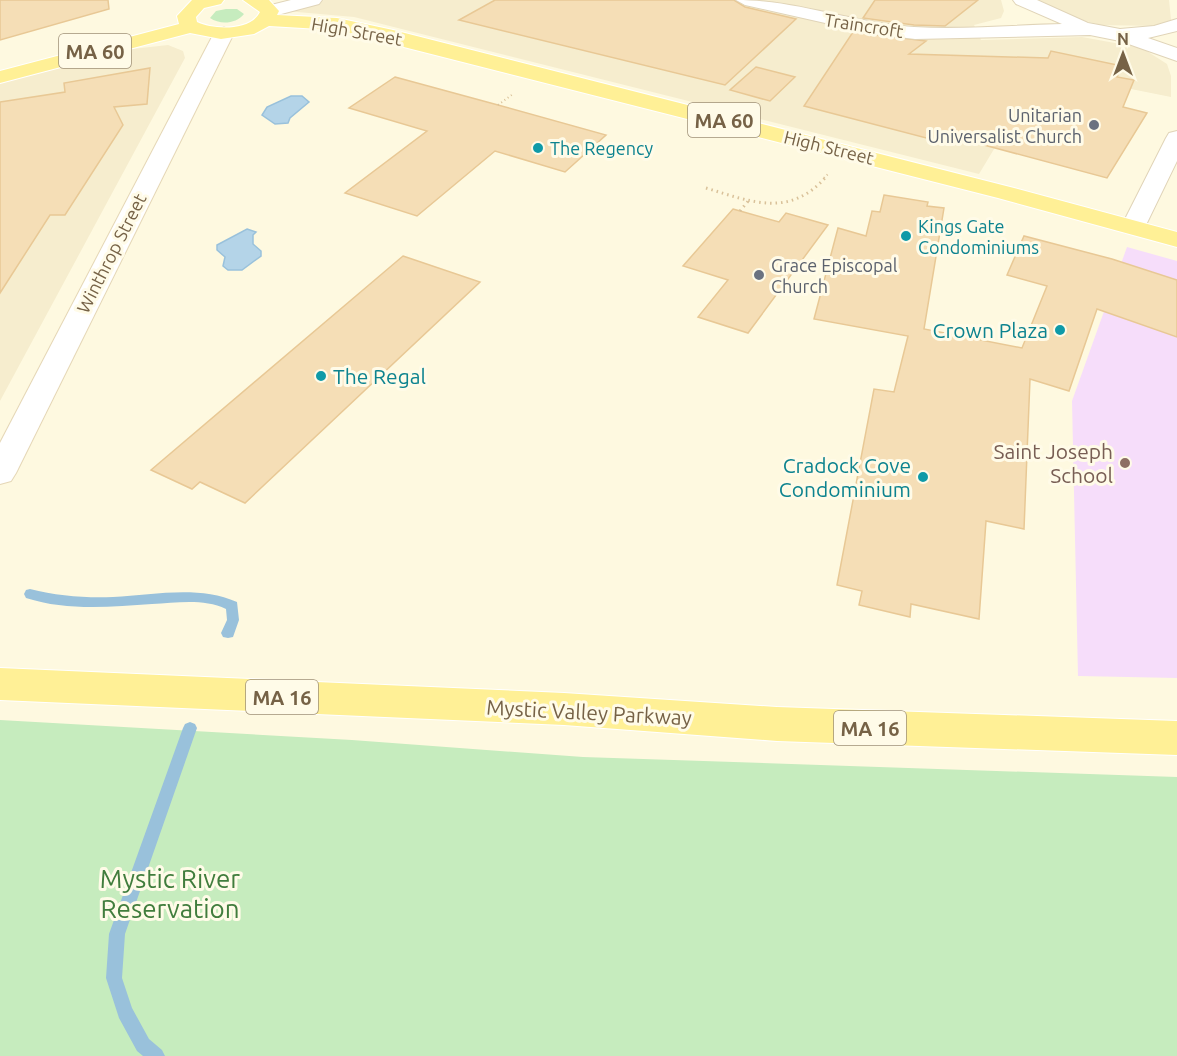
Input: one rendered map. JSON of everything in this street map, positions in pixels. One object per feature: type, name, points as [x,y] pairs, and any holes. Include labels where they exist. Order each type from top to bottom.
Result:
[{"type":"main road","points":[[204,1],[192,8],[186,16],[191,27],[201,32],[224,33],[252,28],[269,15],[262,3],[252,0]]},
{"type":"main road","name":"High Street","points":[[269,15],[354,27],[847,152],[1177,240]]},
{"type":"main road","name":"MA 60","points":[[0,77],[191,27]]},
{"type":"main road","name":"Mystic Valley Parkway","points":[[0,684],[564,709],[777,724],[1177,738]]},
{"type":"street","points":[[269,15],[313,0]]},
{"type":"street","name":"Traincroft","points":[[745,0],[896,31],[943,34],[1090,29]]},
{"type":"street","name":"Traincroft","points":[[985,32],[1014,20],[1020,11],[1015,0]]},
{"type":"street","name":"Traincroft","points":[[1022,0],[1090,29],[1120,35],[1177,55]]},
{"type":"street","name":"Traincroft","points":[[1120,35],[1156,32],[1177,26]]},
{"type":"street","name":"Winthrop Street","points":[[0,473],[224,33]]},
{"type":"street","points":[[1132,227],[1177,138]]},
{"type":"path","points":[[706,188],[749,200],[775,204],[803,198],[847,152]]},
{"type":"path","points":[[740,211],[749,200]]},
{"type":"shaded area","points":[[324,0],[1001,0],[1004,11],[1001,18],[974,25],[981,40],[1082,37],[1142,48],[1167,64],[1171,76],[1171,97],[1041,71],[979,174],[354,17],[286,11]]},
{"type":"shaded area","points":[[1039,0],[1169,0],[1171,20],[1155,26],[1100,25],[1068,16]]},
{"type":"shaded area","points":[[168,45],[183,51],[185,58],[0,401],[0,83],[123,50]]},
{"type":"shaded area","name":"Saint Joseph School","points":[[1127,247],[1177,261],[1177,678],[1078,676],[1072,401]]},
{"type":"green space","points":[[237,9],[244,14],[237,20],[228,22],[218,22],[210,18],[216,11]]},
{"type":"green space","name":"Mystic River Reservation","points":[[0,720],[352,740],[583,757],[1177,777],[1177,1056],[0,1056]]},
{"type":"water","points":[[291,96],[302,96],[309,102],[290,118],[288,123],[275,124],[262,115],[267,107]]},
{"type":"water","points":[[247,229],[256,232],[253,235],[253,244],[261,251],[261,256],[242,270],[228,270],[223,266],[225,257],[217,250],[217,245]]},
{"type":"building","points":[[0,0],[108,0],[109,9],[0,40]]},
{"type":"building","points":[[495,0],[734,0],[745,7],[796,19],[725,85],[459,20]]},
{"type":"building","points":[[875,0],[978,0],[945,26],[914,25],[863,18]]},
{"type":"building","points":[[853,32],[926,41],[909,54],[1048,58],[1051,51],[1122,66],[1117,77],[1134,80],[1123,107],[1147,113],[1107,178],[958,138],[953,145],[804,106]]},
{"type":"building","points":[[756,67],[795,77],[770,101],[730,90]]},
{"type":"building","points":[[150,68],[147,104],[114,107],[123,125],[65,215],[50,215],[0,293],[0,102],[65,92],[64,83]]},
{"type":"building","name":"The Regency","points":[[395,77],[606,135],[565,172],[495,151],[417,216],[345,193],[427,131],[349,108]]},
{"type":"building","points":[[884,195],[928,202],[927,206],[944,208],[924,329],[1022,348],[1047,286],[1007,275],[1024,236],[1112,259],[1177,280],[1177,337],[1097,309],[1069,391],[1030,379],[1024,529],[986,521],[979,619],[911,604],[910,617],[859,605],[862,591],[837,585],[874,389],[894,392],[908,336],[814,319],[838,228],[866,236],[872,211],[880,212]]},
{"type":"building","name":"Grace Episcopal Church","points":[[733,209],[779,222],[786,213],[828,225],[748,333],[698,317],[728,280],[683,266]]},
{"type":"building","name":"The Regal","points":[[403,256],[480,282],[245,503],[200,482],[192,489],[151,470]]},
{"type":"waterway","points":[[30,594],[57,600],[85,602],[187,597],[222,601],[232,606],[233,620],[228,633]]},
{"type":"waterway","points":[[156,1056],[143,1045],[125,1012],[114,978],[117,934],[190,728]]},
{"type":"place","name":"Unitarian Universalist Church","points":[[1094,125]]},
{"type":"place","name":"The Regency","points":[[538,148]]},
{"type":"place","name":"Kings Gate Condominiums","points":[[906,236]]},
{"type":"place","name":"Grace Episcopal Church","points":[[759,275]]},
{"type":"place","name":"Crown Plaza","points":[[1060,330]]},
{"type":"place","name":"The Regal","points":[[321,376]]},
{"type":"place","name":"Saint Joseph School","points":[[1125,463]]},
{"type":"place","name":"Cradock Cove Condominium","points":[[923,477]]}]
